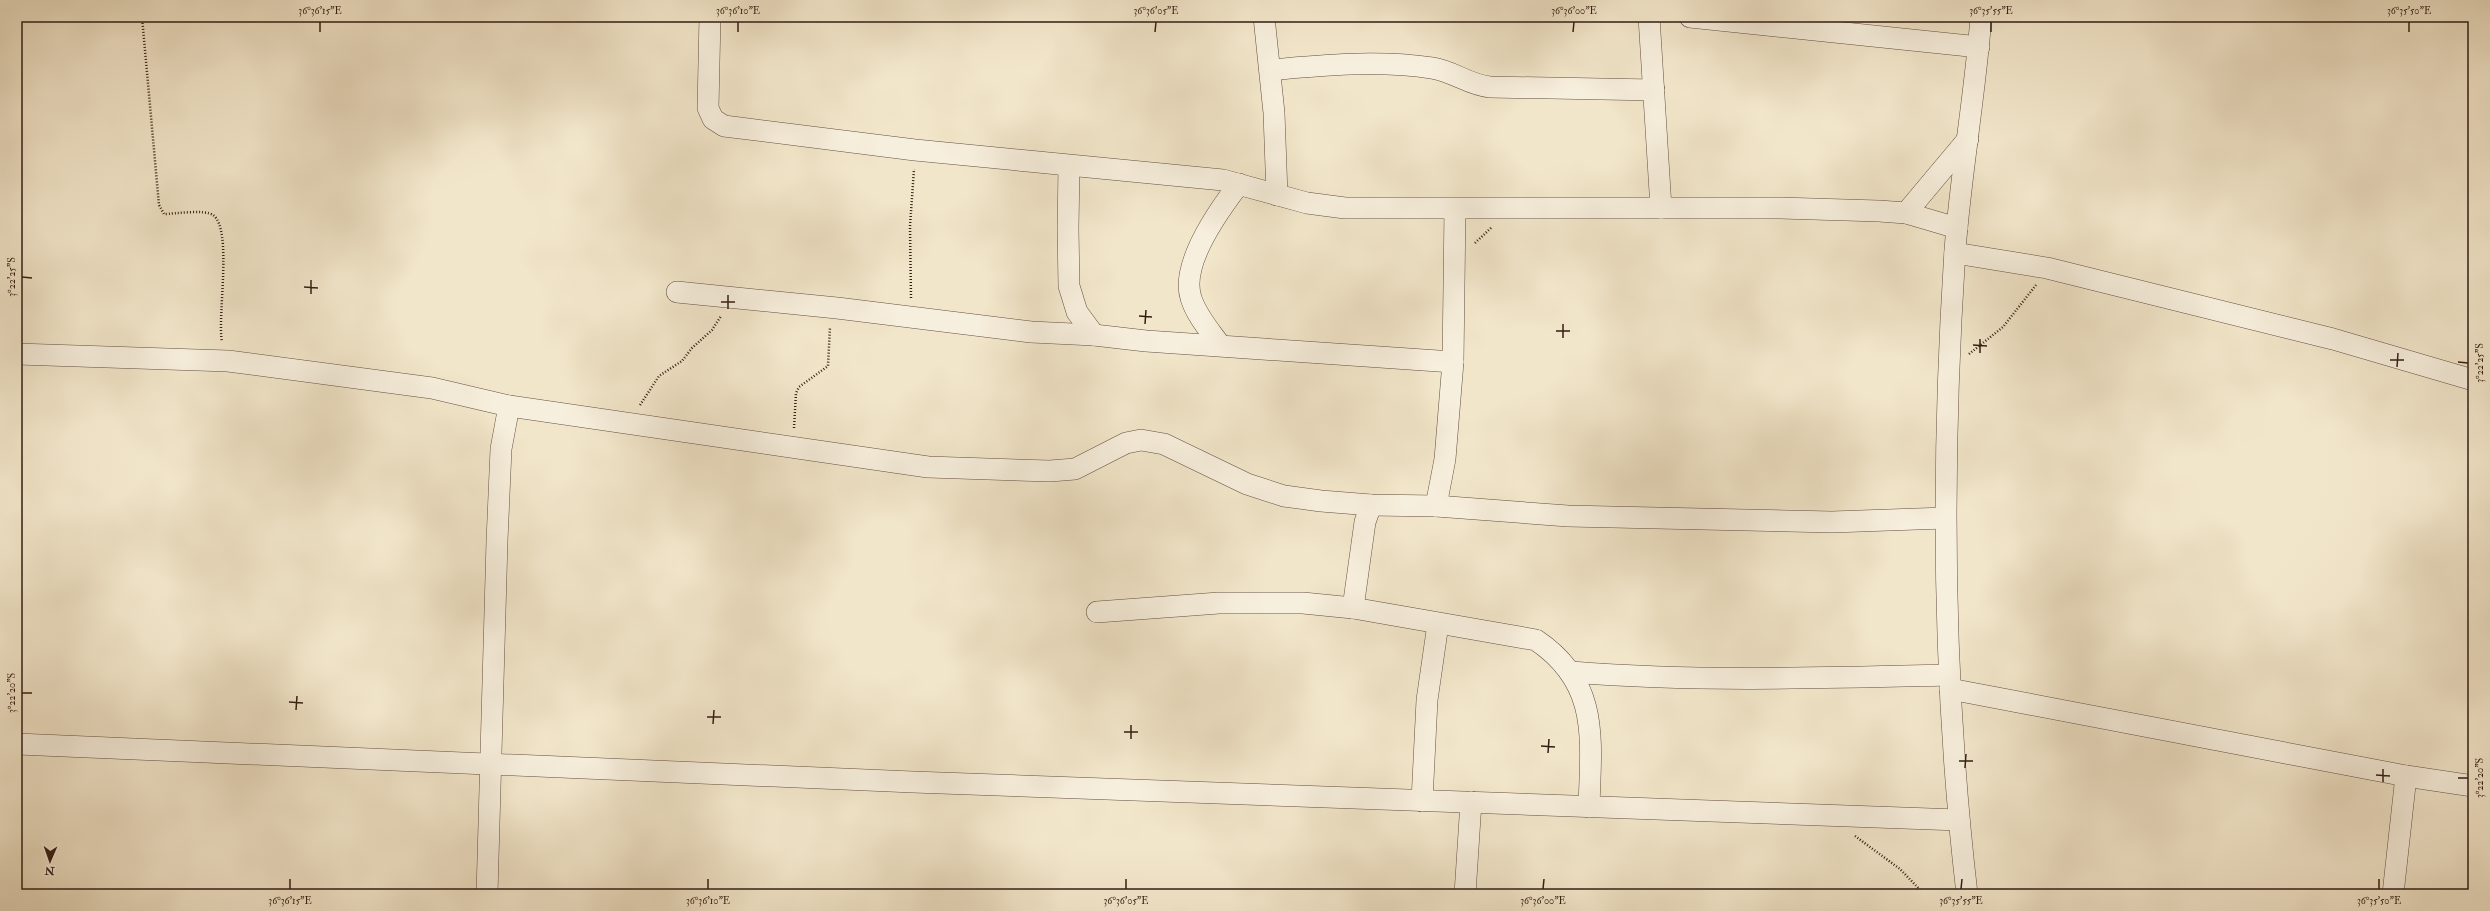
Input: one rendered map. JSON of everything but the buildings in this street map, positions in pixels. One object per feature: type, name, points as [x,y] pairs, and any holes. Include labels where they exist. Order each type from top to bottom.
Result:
[{"type":"street","points":[[710,17],[708,108],[713,118],[719,124],[915,150],[1070,166],[1188,176],[1238,184],[1307,203],[1345,208],[1780,208],[1906,214],[1957,228]]},
{"type":"street","points":[[1264,17],[1276,142],[1277,195]]},
{"type":"street","points":[[1649,17],[1661,208]]},
{"type":"street","points":[[1690,17],[1979,47]]},
{"type":"street","points":[[1967,894],[1959,820],[1949,682],[1945,518],[1949,369],[1955,253],[1979,47],[1981,17]]},
{"type":"street","points":[[1270,70],[1334,64],[1414,66],[1434,68],[1477,86],[1654,90]]},
{"type":"street","points":[[1906,214],[1968,139]]},
{"type":"street","points":[[1070,166],[1068,229],[1069,286],[1077,312],[1094,334]]},
{"type":"street","points":[[1220,345],[1191,298],[1189,280],[1196,255],[1212,222],[1238,184]]},
{"type":"street","points":[[1436,506],[1445,459],[1453,362],[1453,264],[1455,209]]},
{"type":"street","points":[[1955,253],[2047,268],[2333,339],[2473,380]]},
{"type":"street","points":[[677,292],[837,308],[1031,332],[1094,334],[1146,341],[1220,345],[1355,357],[1453,362]]},
{"type":"street","points":[[17,354],[228,361],[432,388],[509,406],[630,422],[928,467],[1050,471],[1075,469],[1126,443],[1142,440],[1164,444],[1247,484],[1284,496],[1371,505],[1436,506],[1568,516],[1782,522],[1945,518]]},
{"type":"street","points":[[487,894],[501,449],[509,406]]},
{"type":"street","points":[[1353,608],[1365,522],[1371,505]]},
{"type":"street","points":[[1097,612],[1253,603],[1303,602],[1353,608],[1536,640],[1554,652],[1571,672],[1585,700],[1590,728],[1589,807]]},
{"type":"street","points":[[1422,801],[1427,700],[1438,624]]},
{"type":"street","points":[[1571,672],[1625,677],[1949,682],[2406,776],[2473,786]]},
{"type":"street","points":[[17,744],[491,762],[913,782],[1959,820]]},
{"type":"street","points":[[2393,894],[2406,776]]},
{"type":"street","points":[[1465,894],[1471,802]]},
{"type":"path","points":[[142,17],[159,206],[164,214],[204,213],[212,215],[217,221],[223,253],[220,329],[228,361]]},
{"type":"path","points":[[897,316],[909,307],[911,300],[910,226],[915,150]]},
{"type":"path","points":[[1453,264],[1480,237],[1514,209]]},
{"type":"path","points":[[1949,369],[2003,327],[2047,268]]},
{"type":"path","points":[[630,422],[659,376],[682,361],[692,348],[712,330],[735,298]]},
{"type":"path","points":[[792,446],[796,393],[803,383],[828,366],[830,324],[837,308]]},
{"type":"path","points":[[1853,835],[1900,869],[1914,881],[1924,894]]}]
